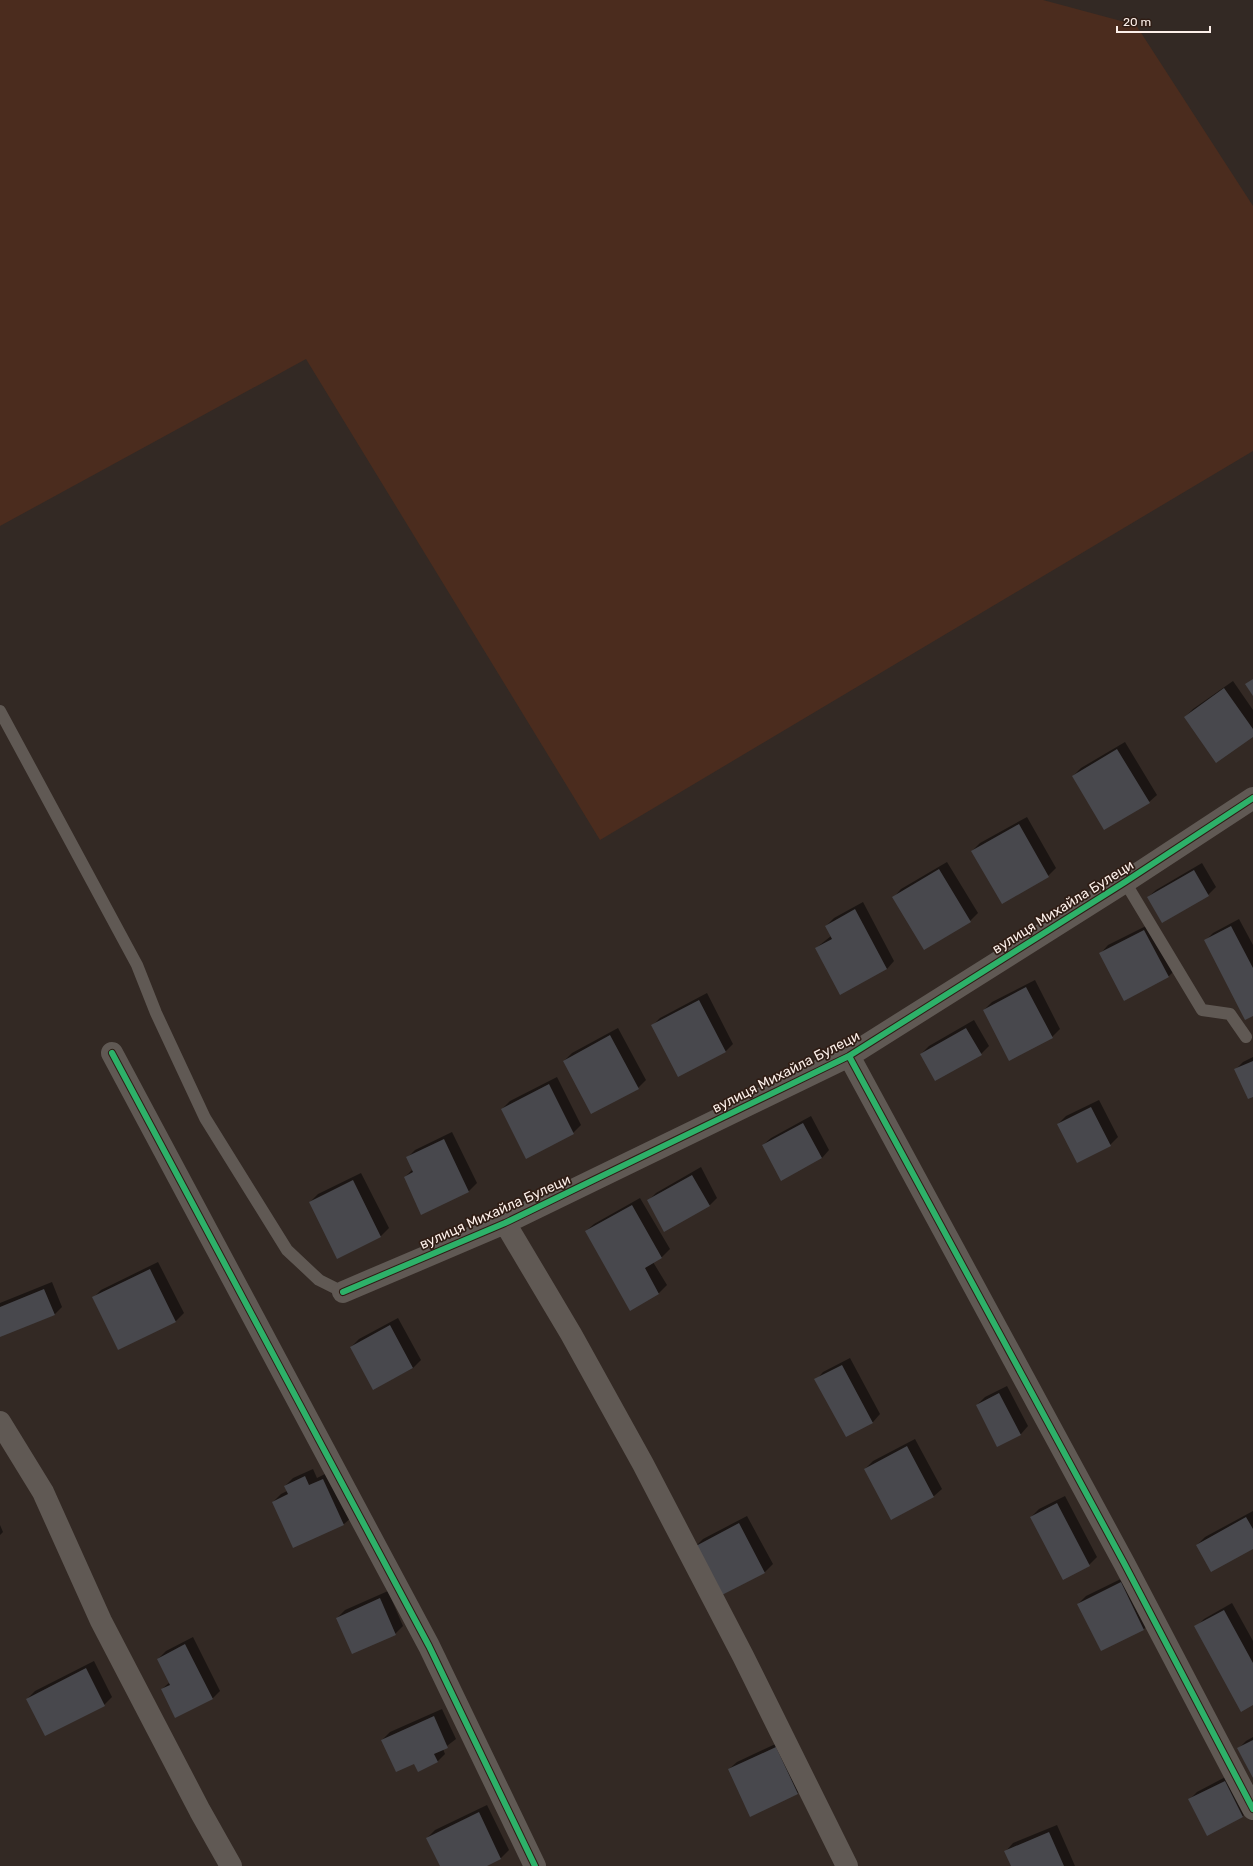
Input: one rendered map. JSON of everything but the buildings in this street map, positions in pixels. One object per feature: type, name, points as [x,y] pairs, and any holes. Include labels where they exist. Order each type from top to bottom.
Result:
[{"type":"street","name":"вулиця Михайла Булеци","points":[[343,1292],[505,1223],[849,1056],[1125,882],[1253,798]]},
{"type":"street","points":[[112,1053],[429,1646],[535,1866]]},
{"type":"street","points":[[849,1056],[1124,1563],[1253,1808]]},
{"type":"street","points":[[505,1223],[571,1334],[643,1464],[746,1664],[847,1866]]},
{"type":"street","points":[[0,1422],[43,1492],[101,1621],[231,1866]]},
{"type":"lane","points":[[0,711],[137,965],[156,1012],[205,1118],[288,1250],[319,1280],[343,1292]]},
{"type":"lane","points":[[1125,882],[1202,1010],[1230,1014],[1246,1037]]},
{"type":"shaded area","points":[[0,0],[1043,0],[1136,25],[1253,206],[1253,451],[600,840],[306,359],[0,526]]},
{"type":"cycle path","points":[[343,1292],[505,1223],[849,1056],[1125,882],[1253,798]]},
{"type":"cycle path","points":[[112,1053],[429,1646],[535,1866]]},
{"type":"cycle path","points":[[849,1056],[1124,1563],[1253,1809]]}]
